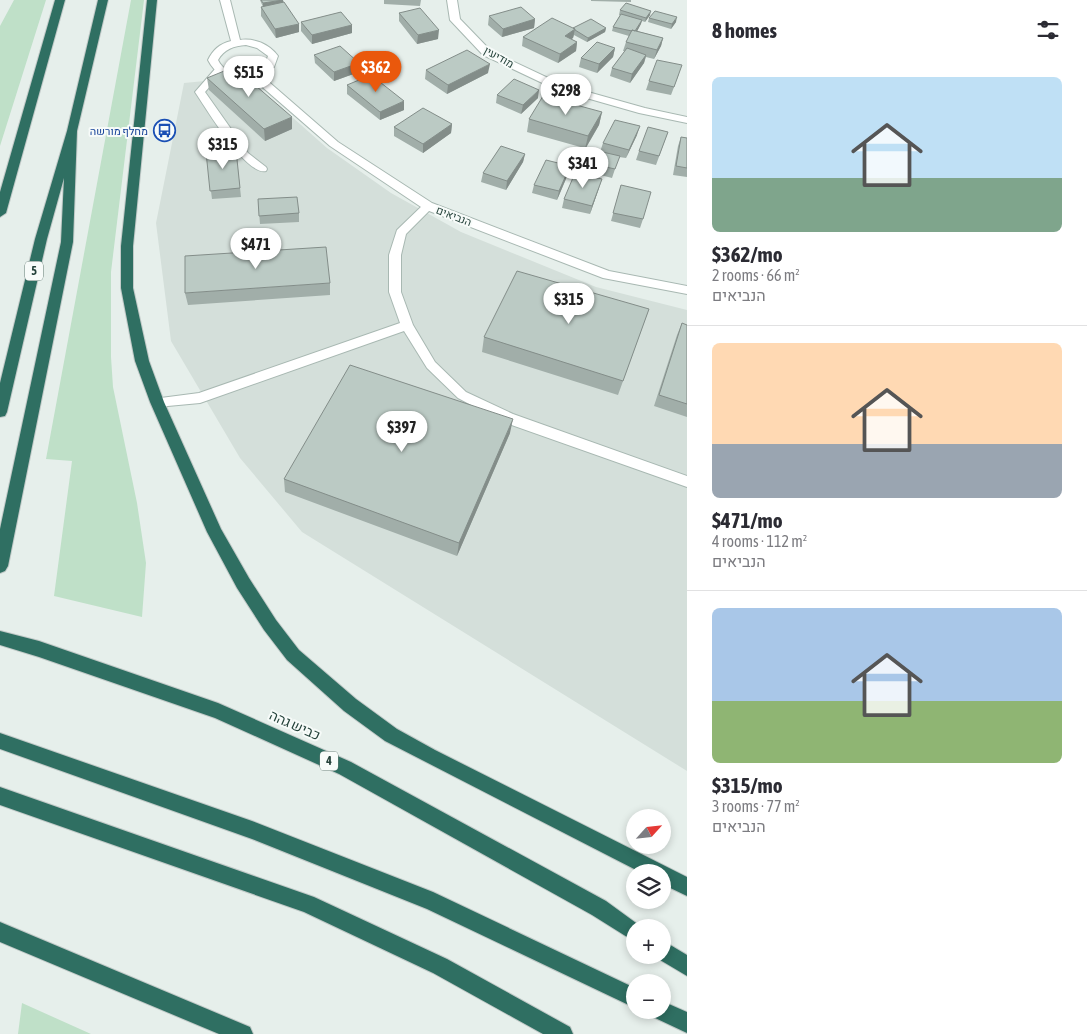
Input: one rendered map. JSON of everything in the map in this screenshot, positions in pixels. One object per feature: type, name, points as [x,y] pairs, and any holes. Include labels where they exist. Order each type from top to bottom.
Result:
[{"type":"highway","points":[[0,213],[60,0]]},
{"type":"highway","name":"5","points":[[0,412],[41,239],[72,131],[103,0]]},
{"type":"highway","points":[[152,0],[127,246],[127,288],[142,362],[156,402],[215,532],[270,626],[293,655],[350,705],[391,734],[429,756],[643,864]]},
{"type":"highway","points":[[0,566],[67,242],[72,131]]},
{"type":"highway","name":"כביש גהה","points":[[0,638],[39,649],[218,711],[345,768],[599,908],[626,926]]},
{"type":"highway","points":[[0,741],[252,830],[433,902],[626,994]]},
{"type":"highway","points":[[0,796],[307,904],[440,966],[562,1034]]},
{"type":"highway","points":[[671,878],[687,887]]},
{"type":"highway","points":[[0,932],[243,1034]]},
{"type":"highway","points":[[671,956],[687,966]]},
{"type":"highway","points":[[671,1015],[687,1023]]},
{"type":"street","points":[[225,0],[236,43]]},
{"type":"street","name":"מודיעין","points":[[452,0],[455,20],[487,53],[559,87],[643,111],[687,120]]},
{"type":"street","points":[[236,43],[263,46],[273,56],[269,67],[255,75],[235,76],[218,71],[214,66],[214,54],[236,43]]},
{"type":"street","name":"הנביאים","points":[[255,75],[334,144],[428,206],[607,275],[687,290]]},
{"type":"lane","points":[[218,71],[200,92],[244,155],[262,169]]},
{"type":"lane","points":[[428,206],[401,233],[395,255],[395,292],[407,325],[430,365],[462,396],[508,418],[687,482]]},
{"type":"lane","points":[[156,402],[200,398],[407,325]]},
{"type":"shaded area","points":[[247,77],[327,148],[391,193],[461,232],[596,287],[687,310],[687,771],[302,532],[240,458],[171,341],[156,223],[184,83]]},
{"type":"green space","points":[[14,0],[46,0],[0,146],[0,26]]},
{"type":"green space","points":[[131,0],[144,0],[111,272],[111,357],[113,387],[137,503],[146,563],[142,617],[54,596],[72,461],[46,459]]},
{"type":"green space","points":[[22,1003],[91,1034],[18,1034]]},
{"type":"building","points":[[261,0],[283,0],[263,3]]},
{"type":"building","points":[[284,2],[299,24],[275,29],[261,7]]},
{"type":"building","points":[[626,3],[651,11],[646,18],[620,10]]},
{"type":"building","points":[[521,7],[535,19],[503,29],[489,16]]},
{"type":"building","points":[[420,8],[439,30],[418,35],[399,13]]},
{"type":"building","points":[[655,11],[677,17],[672,24],[649,18]]},
{"type":"building","points":[[341,12],[352,25],[312,35],[301,22]]},
{"type":"building","points":[[621,14],[642,20],[635,31],[613,27]]},
{"type":"building","points":[[552,18],[575,29],[565,36],[577,42],[560,54],[523,37]]},
{"type":"building","points":[[591,19],[606,28],[588,38],[573,28]]},
{"type":"building","points":[[632,30],[663,38],[657,50],[626,42]]},
{"type":"building","points":[[597,42],[615,48],[599,64],[581,58]]},
{"type":"building","points":[[340,46],[359,63],[334,72],[314,55]]},
{"type":"building","points":[[627,48],[646,55],[632,74],[612,68]]},
{"type":"building","points":[[467,50],[490,64],[448,85],[426,70]]},
{"type":"building","points":[[657,60],[682,65],[674,87],[649,81]]},
{"type":"building","points":[[234,67],[292,117],[264,129],[207,78]]},
{"type":"building","points":[[371,75],[404,101],[380,112],[347,85]]},
{"type":"building","points":[[514,79],[539,90],[523,105],[497,95]]},
{"type":"building","points":[[543,96],[602,112],[588,136],[529,119]]},
{"type":"building","points":[[423,108],[452,124],[423,144],[394,127]]},
{"type":"building","points":[[615,120],[640,126],[629,150],[603,143]]},
{"type":"building","points":[[648,127],[668,132],[659,156],[639,151]]},
{"type":"building","points":[[681,137],[687,138],[687,168],[676,166]]},
{"type":"building","points":[[501,146],[525,154],[507,181],[483,173]]},
{"type":"building","points":[[585,148],[620,156],[615,169],[579,161]]},
{"type":"building","points":[[236,150],[240,188],[210,191],[206,152]]},
{"type":"building","points":[[546,160],[570,166],[559,191],[534,185]]},
{"type":"building","points":[[575,173],[602,179],[592,206],[564,199]]},
{"type":"building","points":[[621,185],[651,192],[643,219],[613,213]]},
{"type":"building","points":[[297,197],[299,213],[259,216],[258,199]]},
{"type":"building","points":[[326,247],[330,283],[185,293],[185,256]]},
{"type":"building","points":[[517,271],[649,309],[623,381],[484,337]]},
{"type":"building","points":[[682,323],[687,325],[687,404],[659,395]]},
{"type":"building","points":[[350,365],[513,419],[459,543],[284,479]]},
{"type":"place","name":"מחלף מורשה","points":[[164,131]]}]
